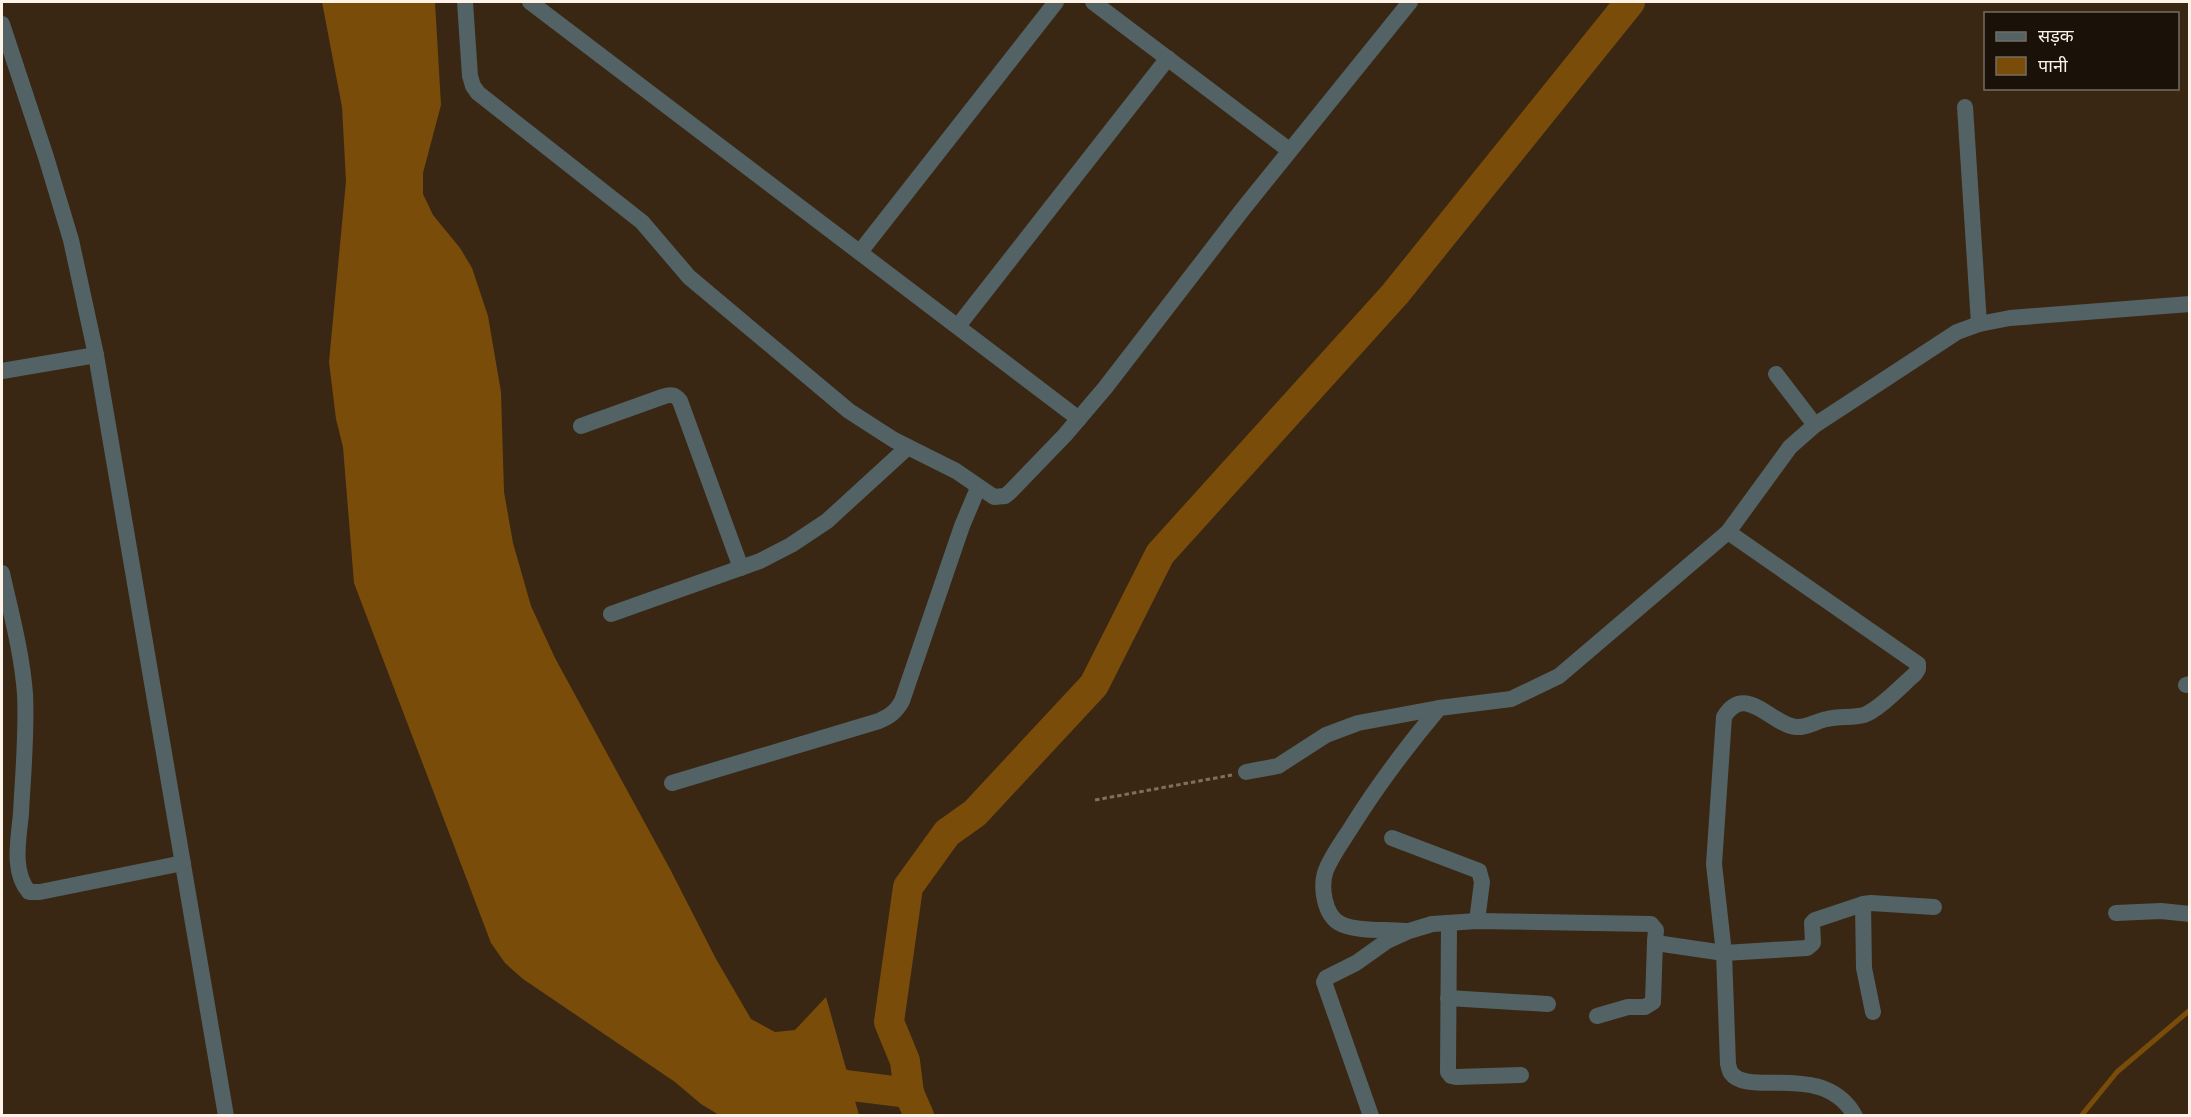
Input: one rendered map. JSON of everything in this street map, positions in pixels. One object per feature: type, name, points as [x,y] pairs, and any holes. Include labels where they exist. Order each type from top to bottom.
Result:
[{"type":"street","points":[[465,2],[470,76],[478,93],[642,222],[688,277],[849,411],[908,447],[956,471],[994,498],[1005,496],[1079,419],[1289,150],[1410,2]]},
{"type":"street","points":[[530,2],[1079,419]]},
{"type":"street","points":[[860,252],[1056,2]]},
{"type":"street","points":[[1093,2],[1289,150]]},
{"type":"street","points":[[2,24],[71,240],[96,355],[226,1116]]},
{"type":"street","points":[[958,326],[1168,58]]},
{"type":"street","points":[[1965,107],[1978,324]]},
{"type":"street","points":[[1246,772],[1278,766],[1326,735],[1358,723],[1439,708],[1511,699],[1558,676],[1728,532],[1790,447],[1815,425],[1950,337],[1978,324],[2010,318],[2190,304]]},
{"type":"street","points":[[2,371],[96,355]]},
{"type":"street","points":[[1776,374],[1815,425]]},
{"type":"street","points":[[581,426],[670,394],[676,396],[684,412],[741,568]]},
{"type":"street","points":[[611,614],[741,568],[791,545],[827,521],[908,447]]},
{"type":"street","points":[[672,783],[879,721],[897,710],[962,526],[978,488]]},
{"type":"street","points":[[1728,532],[1918,664],[1915,674],[1874,709],[1860,716],[1829,718],[1798,727],[1760,708],[1749,704],[1738,704],[1729,708],[1724,717],[1714,864],[1724,953],[1728,1064],[1731,1073],[1740,1079],[1753,1082],[1806,1083],[1821,1086],[1838,1097],[1855,1116]]},
{"type":"street","points":[[2,573],[19,646],[25,694],[18,845],[18,875],[23,885],[29,892],[40,892],[183,863]]},
{"type":"street","points":[[1409,931],[1353,927],[1340,923],[1332,916],[1323,885],[1326,871],[1336,851],[1371,796],[1397,758],[1439,708]]},
{"type":"street","points":[[1392,838],[1479,871],[1482,882],[1477,921]]},
{"type":"street","points":[[1863,904],[1864,968],[1866,988],[1873,1012]]},
{"type":"street","points":[[1655,942],[1724,953],[1807,948],[1813,943],[1812,922],[1863,904],[1934,907]]},
{"type":"street","points":[[2116,913],[2161,911],[2190,914]]},
{"type":"street","points":[[1371,1116],[1324,982],[1326,978],[1356,963],[1387,941],[1409,931],[1432,924],[1477,921],[1651,924],[1656,930],[1653,1002],[1645,1007],[1628,1007],[1597,1016]]},
{"type":"street","points":[[1449,923],[1447,1064],[1450,1076],[1521,1075]]},
{"type":"street","points":[[1448,998],[1548,1004]]},
{"type":"path","points":[[1095,800],[1246,772]]},
{"type":"water","points":[[322,2],[435,2],[441,105],[423,173],[423,194],[433,215],[460,248],[472,268],[488,316],[501,392],[504,492],[513,543],[531,606],[555,658],[670,869],[716,959],[751,1019],[775,1032],[795,1030],[826,997],[859,1115],[719,1115],[701,1104],[675,1082],[523,979],[505,963],[491,943],[354,583],[343,447],[336,419],[329,362],[346,181],[342,107]]},
{"type":"waterway","points":[[919,1116],[909,1093],[905,1061],[889,1022],[908,887],[947,833],[975,813],[1094,685],[1160,554],[1395,294],[1630,2]]},
{"type":"waterway","points":[[2081,1116],[2117,1072],[2190,1010]]},
{"type":"waterway","points":[[811,1073],[845,1085],[909,1093]]}]
